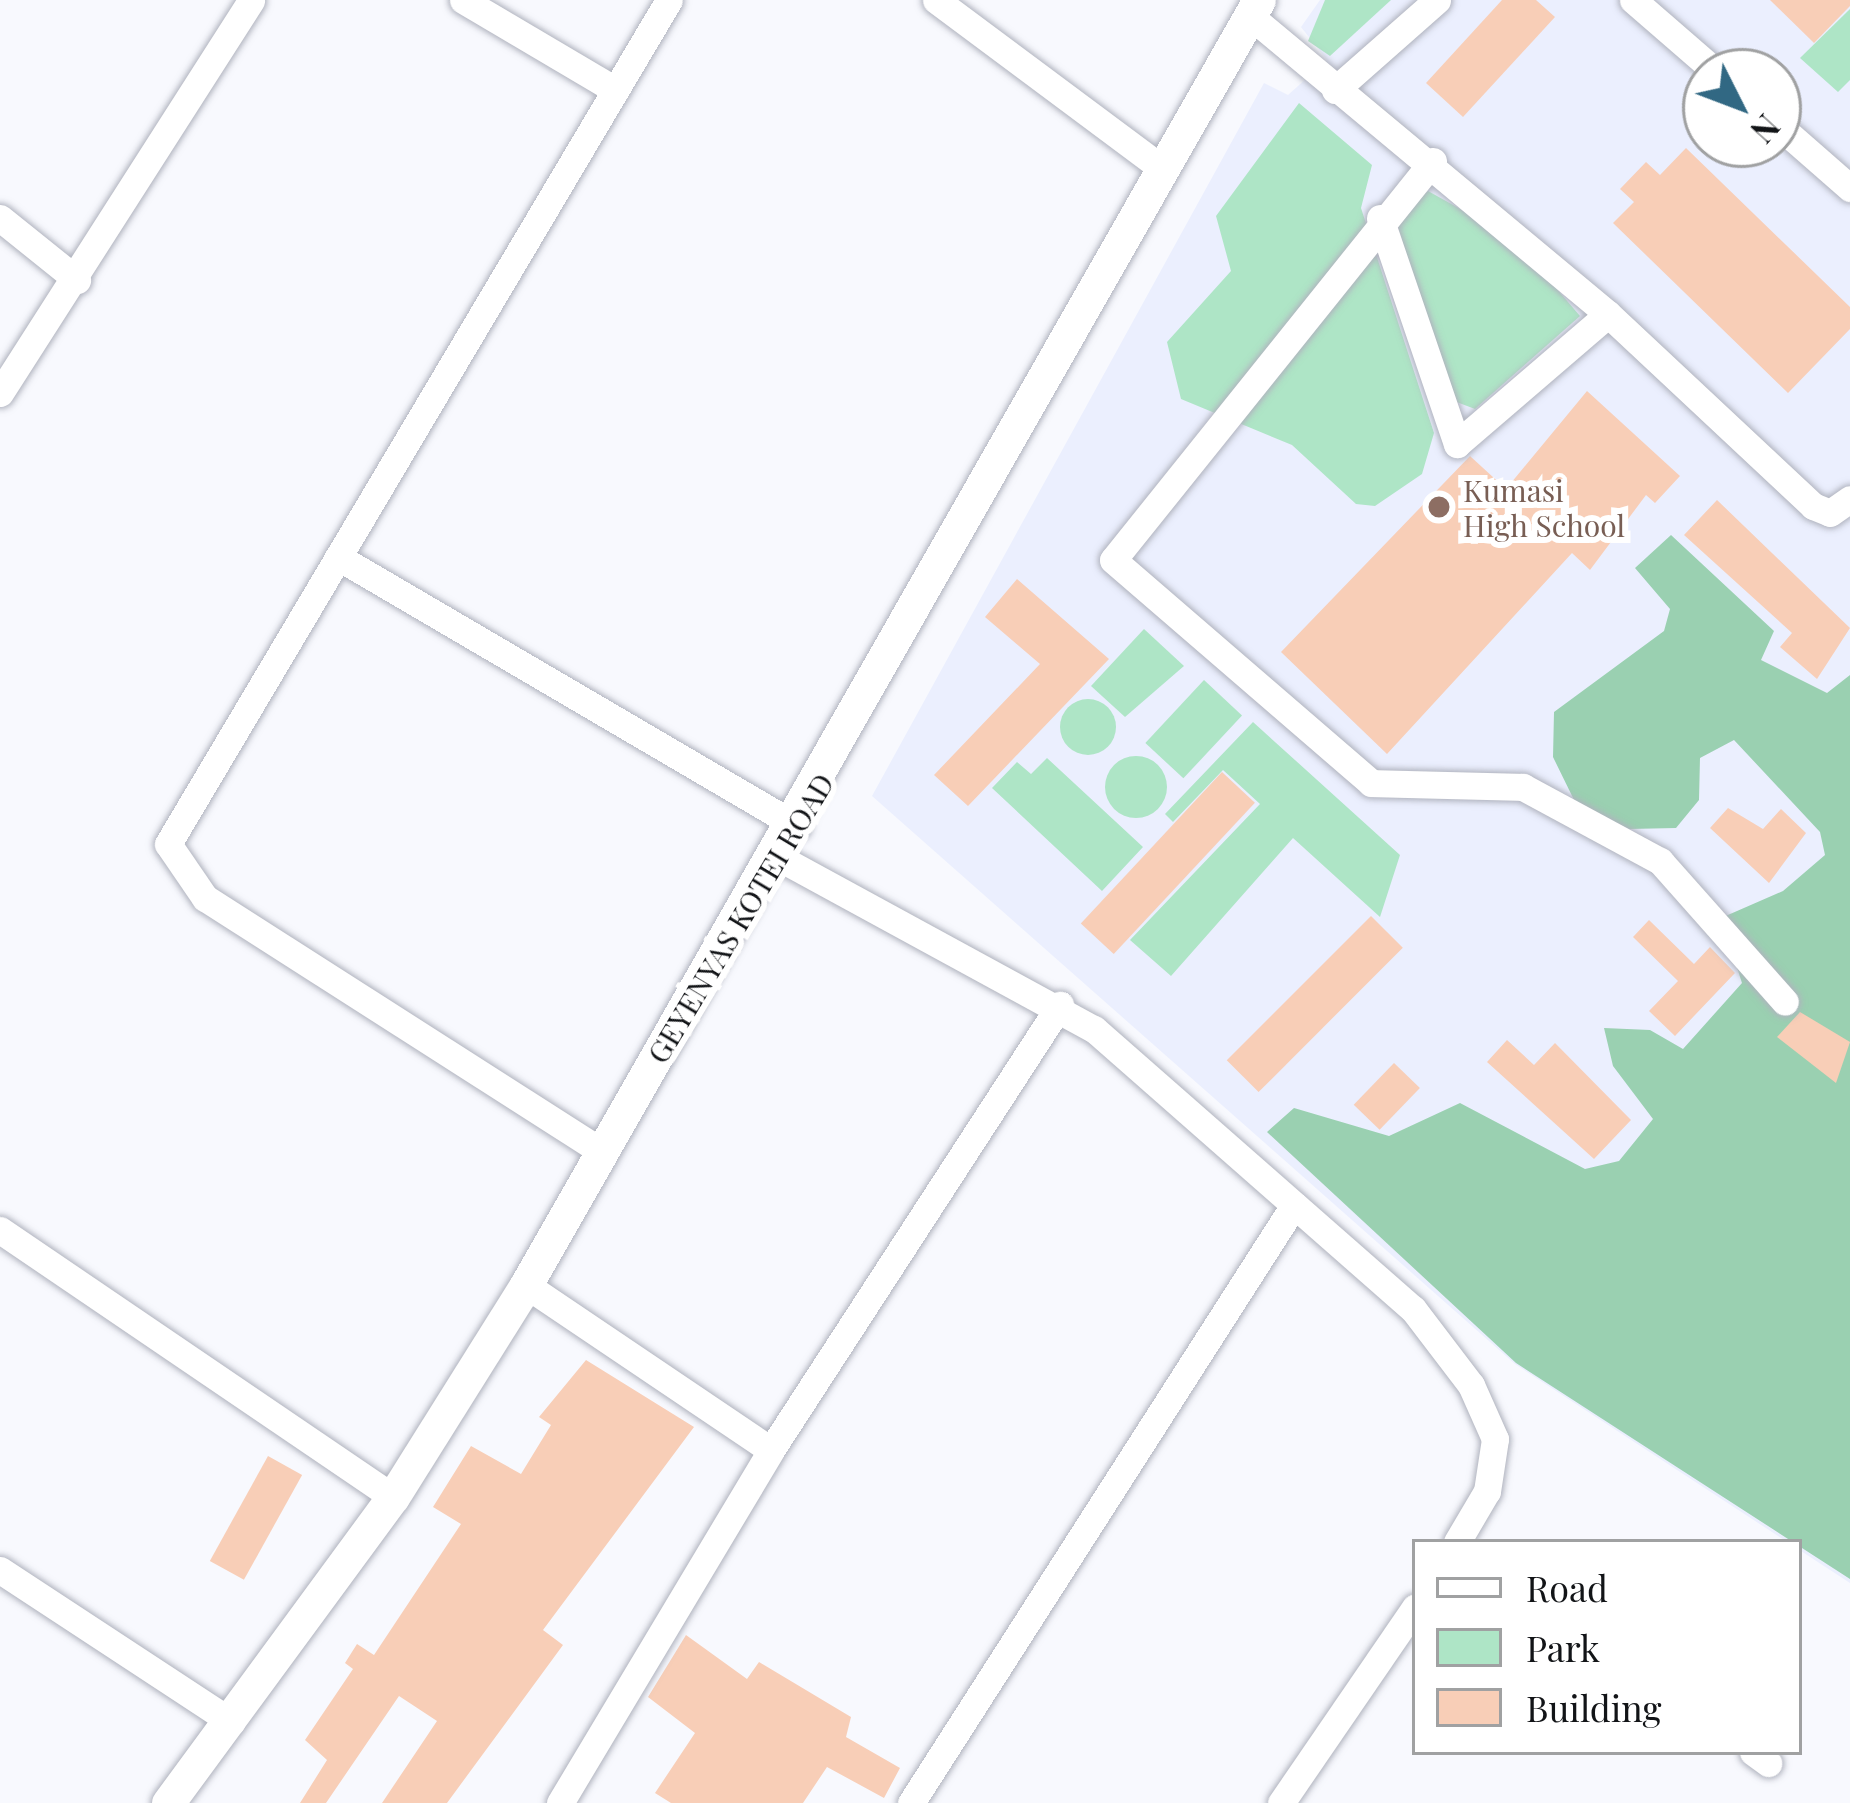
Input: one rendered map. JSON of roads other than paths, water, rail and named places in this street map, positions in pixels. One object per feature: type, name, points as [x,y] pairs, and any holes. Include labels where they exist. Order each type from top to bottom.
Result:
[{"type":"street","points":[[0,393],[77,280],[251,0]]},
{"type":"street","points":[[463,0],[615,90]]},
{"type":"street","points":[[601,1151],[180,874],[168,844],[190,797],[669,0]]},
{"type":"street","points":[[936,0],[1163,169]]},
{"type":"street","points":[[1335,91],[1438,0]]},
{"type":"street","points":[[1633,0],[1688,48]]},
{"type":"street","points":[[1254,7],[1335,91],[1433,161],[1608,314],[1813,506],[1830,513],[1850,500]]},
{"type":"street","name":"GEYENYAS KOTEI ROAD","points":[[168,1803],[393,1497],[526,1285],[797,826],[1254,7]]},
{"type":"street","points":[[1802,146],[1850,188]]},
{"type":"street","points":[[1433,161],[1380,218],[1130,529],[1113,560],[1120,575],[1371,783],[1523,787],[1660,861],[1785,1002]]},
{"type":"street","points":[[0,218],[77,280]]},
{"type":"street","points":[[1380,218],[1457,444],[1608,314]]},
{"type":"street","points":[[338,557],[797,826]]},
{"type":"street","points":[[778,857],[1060,1005],[1414,1309],[1472,1385],[1495,1439],[1487,1491],[1463,1532]]},
{"type":"street","points":[[560,1803],[771,1450],[1060,1005]]},
{"type":"street","points":[[911,1803],[1294,1204]]},
{"type":"street","points":[[0,1230],[393,1497]]},
{"type":"street","points":[[526,1285],[771,1450]]},
{"type":"street","points":[[0,1570],[231,1722]]},
{"type":"street","points":[[1280,1803],[1412,1611]]},
{"type":"place","name":"Kumasi High School","points":[[1439,507]]}]
